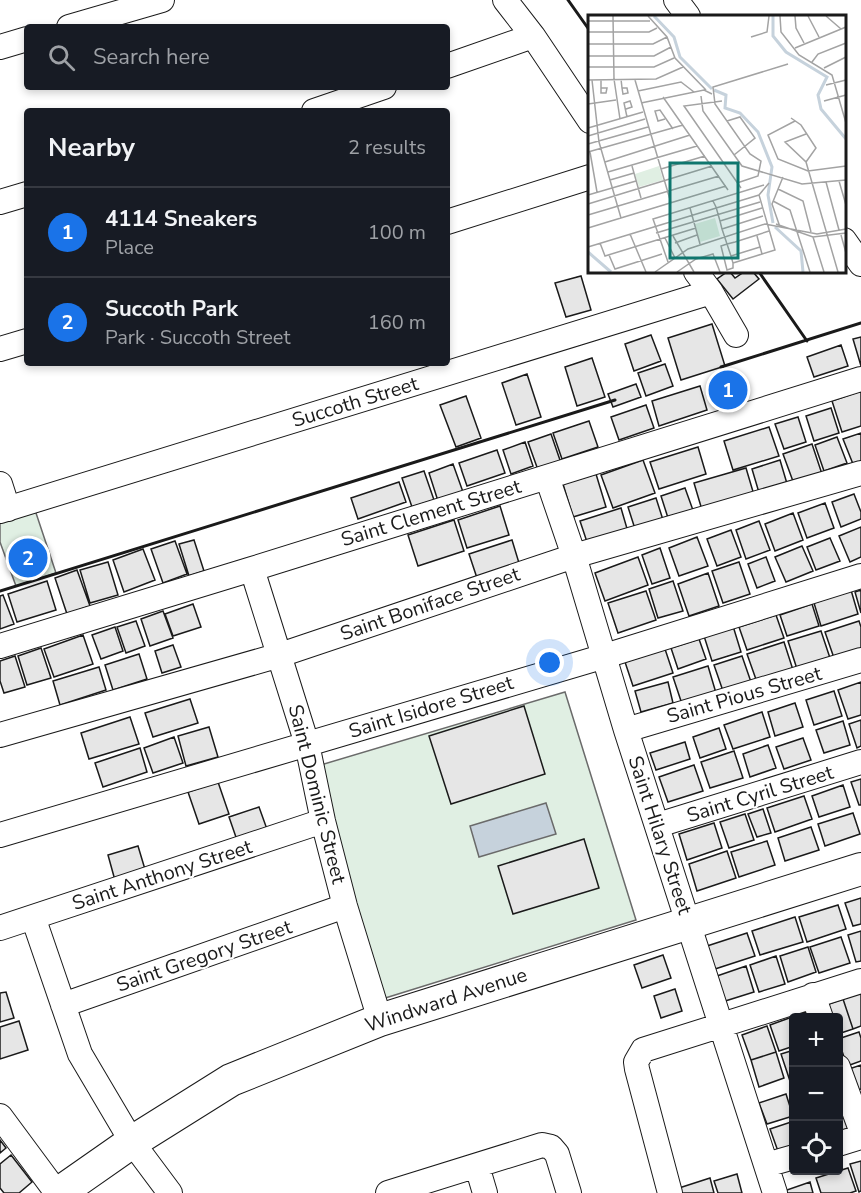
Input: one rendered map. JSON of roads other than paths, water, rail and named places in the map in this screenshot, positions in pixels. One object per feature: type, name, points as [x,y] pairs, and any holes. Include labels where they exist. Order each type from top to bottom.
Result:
[{"type":"main road","name":"Windward Avenue","points":[[58,1193],[132,1142],[231,1080],[380,1020],[861,869]]},
{"type":"street","points":[[79,24],[162,0]]},
{"type":"street","points":[[505,0],[533,36],[588,118]]},
{"type":"street","points":[[676,0],[687,15]]},
{"type":"street","points":[[450,65],[533,36]]},
{"type":"street","points":[[0,47],[24,40]]},
{"type":"street","points":[[323,108],[375,90]]},
{"type":"street","points":[[450,221],[588,178]]},
{"type":"street","points":[[0,202],[24,195]]},
{"type":"street","points":[[697,273],[711,292],[736,335]]},
{"type":"street","name":"Succoth Street","points":[[4,510],[711,292]]},
{"type":"street","points":[[0,349],[24,342]]},
{"type":"street","name":"Saint Clement Street","points":[[0,646],[861,379]]},
{"type":"street","name":"Saint Boniface Street","points":[[0,735],[280,655],[574,556],[861,473]]},
{"type":"street","name":"Saint Hilary Street","points":[[547,477],[775,1193]]},
{"type":"street","points":[[0,484],[4,510]]},
{"type":"street","name":"Saint Dominic Street","points":[[252,569],[307,744],[323,821],[345,906],[380,1020]]},
{"type":"street","name":"Saint Isidore Street","points":[[0,835],[605,656],[861,576]]},
{"type":"street","name":"Saint Pious Street","points":[[626,730],[861,660]]},
{"type":"street","name":"Saint Cyril Street","points":[[658,825],[861,762]]},
{"type":"street","name":"Saint Anthony Street","points":[[0,928],[323,821]]},
{"type":"street","name":"Saint Gregory Street","points":[[63,1005],[345,906]]},
{"type":"street","points":[[33,918],[80,1054],[132,1142],[170,1193]]},
{"type":"street","points":[[670,1193],[637,1070],[636,1062],[643,1050],[720,1024],[817,1006],[861,981]]},
{"type":"street","points":[[838,1067],[861,1130]]},
{"type":"street","points":[[0,1116],[58,1193]]},
{"type":"street","points":[[843,1142],[861,1137]]},
{"type":"street","points":[[399,1191],[542,1145],[551,1147],[557,1154],[569,1193]]},
{"type":"street","points":[[766,1166],[789,1159]]},
{"type":"street","points":[[477,1166],[485,1193]]},
{"type":"place","name":"4114 Sneakers","points":[[728,390]]},
{"type":"place","name":"Succoth Park","points":[[28,558]]}]
